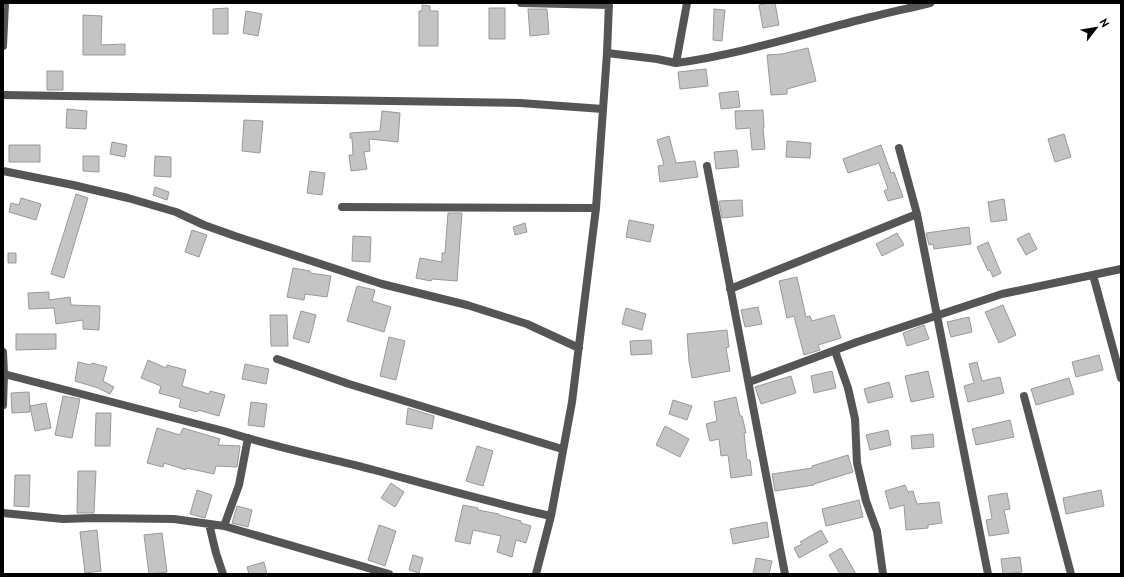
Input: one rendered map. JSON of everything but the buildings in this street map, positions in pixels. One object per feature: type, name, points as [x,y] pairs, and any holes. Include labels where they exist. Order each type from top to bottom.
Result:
[{"type":"street","points":[[3,46],[5,3]]},
{"type":"street","points":[[521,3],[609,4],[596,208],[572,402],[562,449],[551,516],[536,574]]},
{"type":"street","points":[[676,63],[687,3]]},
{"type":"street","points":[[607,53],[657,59],[676,63],[710,58],[782,41],[871,16],[930,3]]},
{"type":"street","points":[[3,94],[520,103],[603,109]]},
{"type":"street","points":[[898,148],[916,214],[988,574]]},
{"type":"street","points":[[707,166],[785,574]]},
{"type":"street","points":[[3,171],[80,186],[176,212],[204,225],[382,284],[467,305],[527,324],[578,348]]},
{"type":"street","points":[[342,207],[596,208]]},
{"type":"street","points":[[730,289],[916,214]]},
{"type":"street","points":[[749,382],[1002,294],[1121,269]]},
{"type":"street","points":[[1094,275],[1121,378]]},
{"type":"street","points":[[835,351],[848,388],[855,419],[858,463],[866,501],[877,531],[883,574]]},
{"type":"street","points":[[3,352],[3,405]]},
{"type":"street","points":[[277,360],[349,384],[562,449]]},
{"type":"street","points":[[4,374],[224,430],[248,438],[375,470],[493,503],[551,516]]},
{"type":"street","points":[[1024,396],[1070,574]]},
{"type":"street","points":[[224,526],[239,486],[248,438]]},
{"type":"street","points":[[3,513],[63,519],[174,519],[224,526],[389,574]]},
{"type":"street","points":[[209,524],[223,574]]}]
